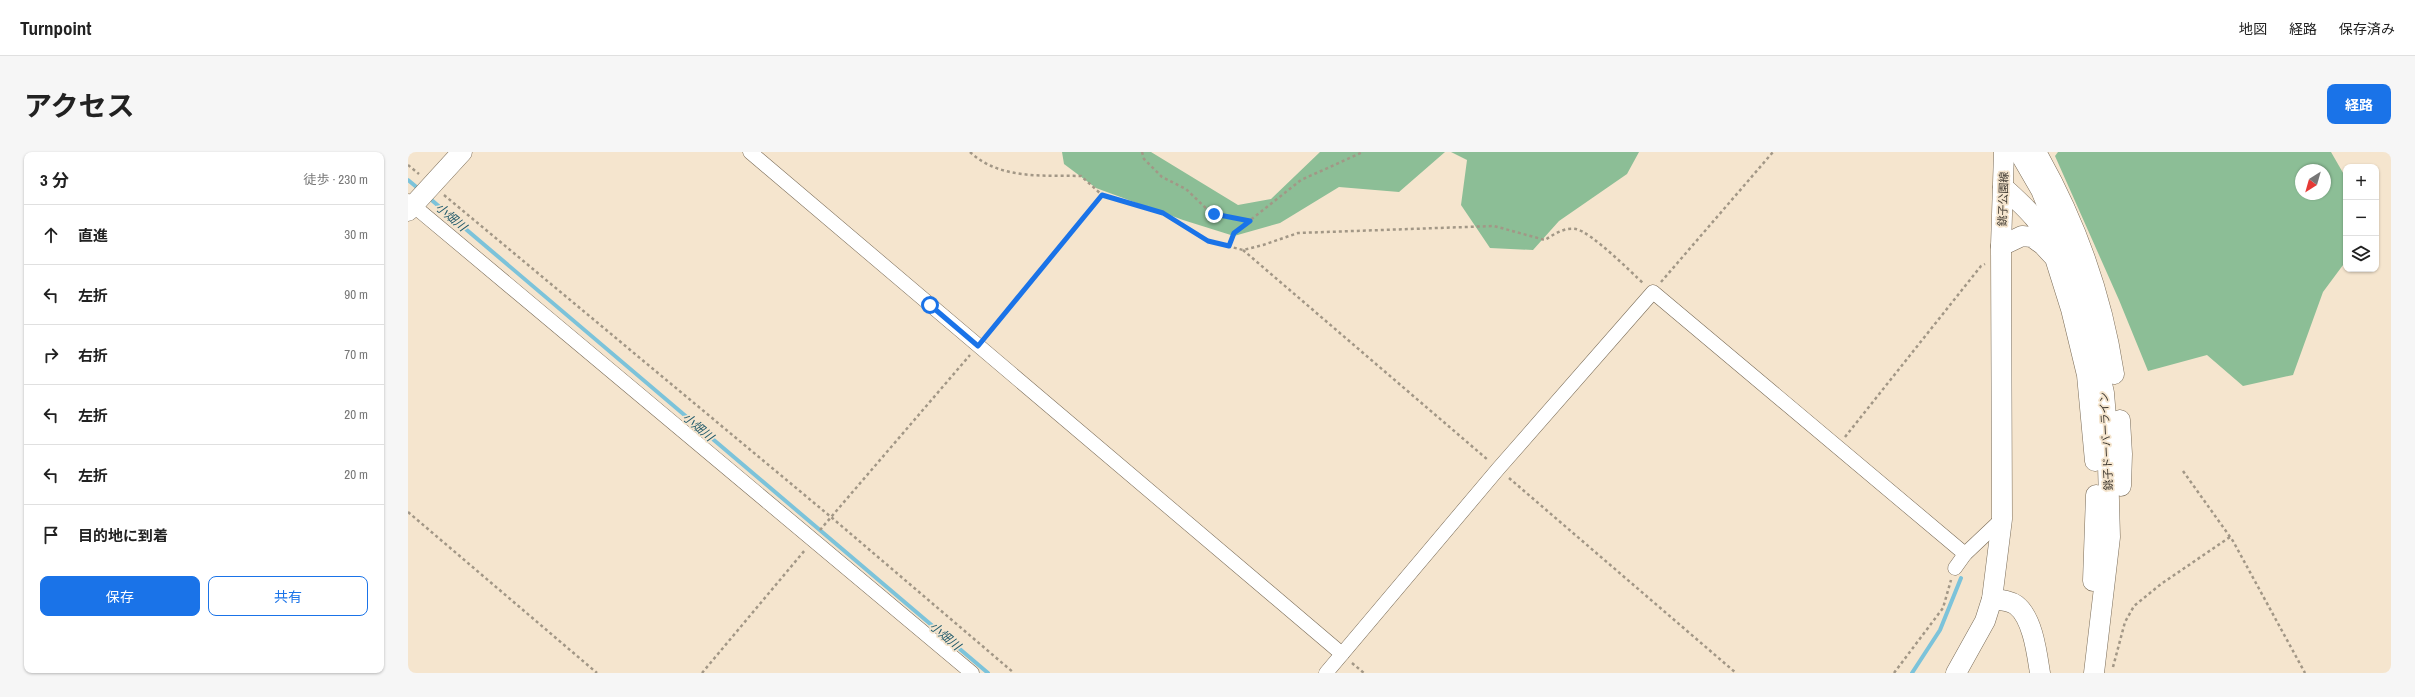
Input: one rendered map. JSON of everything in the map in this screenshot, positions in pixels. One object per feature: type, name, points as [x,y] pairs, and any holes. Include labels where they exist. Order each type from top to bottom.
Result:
[{"type":"main road","points":[[410,206],[432,185],[462,152]]},
{"type":"main road","name":"銚子公園線","points":[[1956,673],[1985,620],[1992,599],[2002,519],[2002,250],[2004,152]]},
{"type":"main road","name":"銚子ドーバーライン","points":[[2028,157],[2067,253],[2081,292],[2097,355],[2107,429],[2110,537],[2094,673]]},
{"type":"main road","points":[[2003,187],[2038,222],[2047,234],[2081,346],[2091,408],[2096,514],[2092,589],[2101,612]]},
{"type":"main road","points":[[2002,250],[2022,236],[2032,237],[2043,245],[2055,258]]},
{"type":"main road","points":[[1992,599],[2009,601],[2022,611],[2035,641],[2040,673]]},
{"type":"street","points":[[750,152],[1342,654]]},
{"type":"street","points":[[410,206],[814,539],[972,673]]},
{"type":"street","points":[[1326,673],[1498,469],[1653,292],[1964,554]]},
{"type":"street","points":[[1955,568],[1964,554],[2002,519]]},
{"type":"path","points":[[970,152],[984,164],[998,170],[1017,174],[1081,176],[1102,195],[1163,213],[1208,241],[1243,250],[1298,233],[1494,226],[1545,240],[1559,231],[1576,229],[1590,237],[1653,292],[1773,152]]},
{"type":"path","points":[[1142,152],[1144,159],[1162,177],[1186,189],[1214,214],[1250,221]]},
{"type":"path","points":[[1229,246],[1234,233],[1300,180],[1362,152]]},
{"type":"path","points":[[408,165],[831,517],[1014,673]]},
{"type":"path","points":[[702,673],[831,517],[978,346],[1102,195]]},
{"type":"path","points":[[1837,446],[1981,266],[2002,250]]},
{"type":"path","points":[[2183,471],[2230,537],[2305,673]]},
{"type":"path","points":[[408,512],[597,673]]},
{"type":"path","points":[[2111,673],[2125,622],[2134,606],[2161,584],[2230,537]]},
{"type":"path","points":[[1894,673],[1943,608],[1955,568]]},
{"type":"green space","points":[[1062,152],[1151,152],[1238,205],[1271,199],[1320,152],[1445,152],[1399,192],[1339,187],[1280,223],[1234,236],[1183,220],[1096,188],[1064,164]]},
{"type":"green space","points":[[1451,152],[1639,152],[1627,174],[1559,221],[1533,250],[1490,248],[1461,205],[1467,160]]},
{"type":"green space","points":[[2058,152],[2331,152],[2343,173],[2343,265],[2323,292],[2293,375],[2243,386],[2207,355],[2148,371],[2119,300],[2055,156]]},
{"type":"waterway","name":"小畑川","points":[[408,180],[420,190]]},
{"type":"waterway","name":"小畑川","points":[[428,197],[988,673]]},
{"type":"waterway","points":[[1912,673],[1940,630],[1961,578]]},
{"type":"route","points":[[930,305],[978,346],[1102,195],[1163,213],[1208,241],[1229,246],[1234,233],[1250,221],[1214,214]]}]
